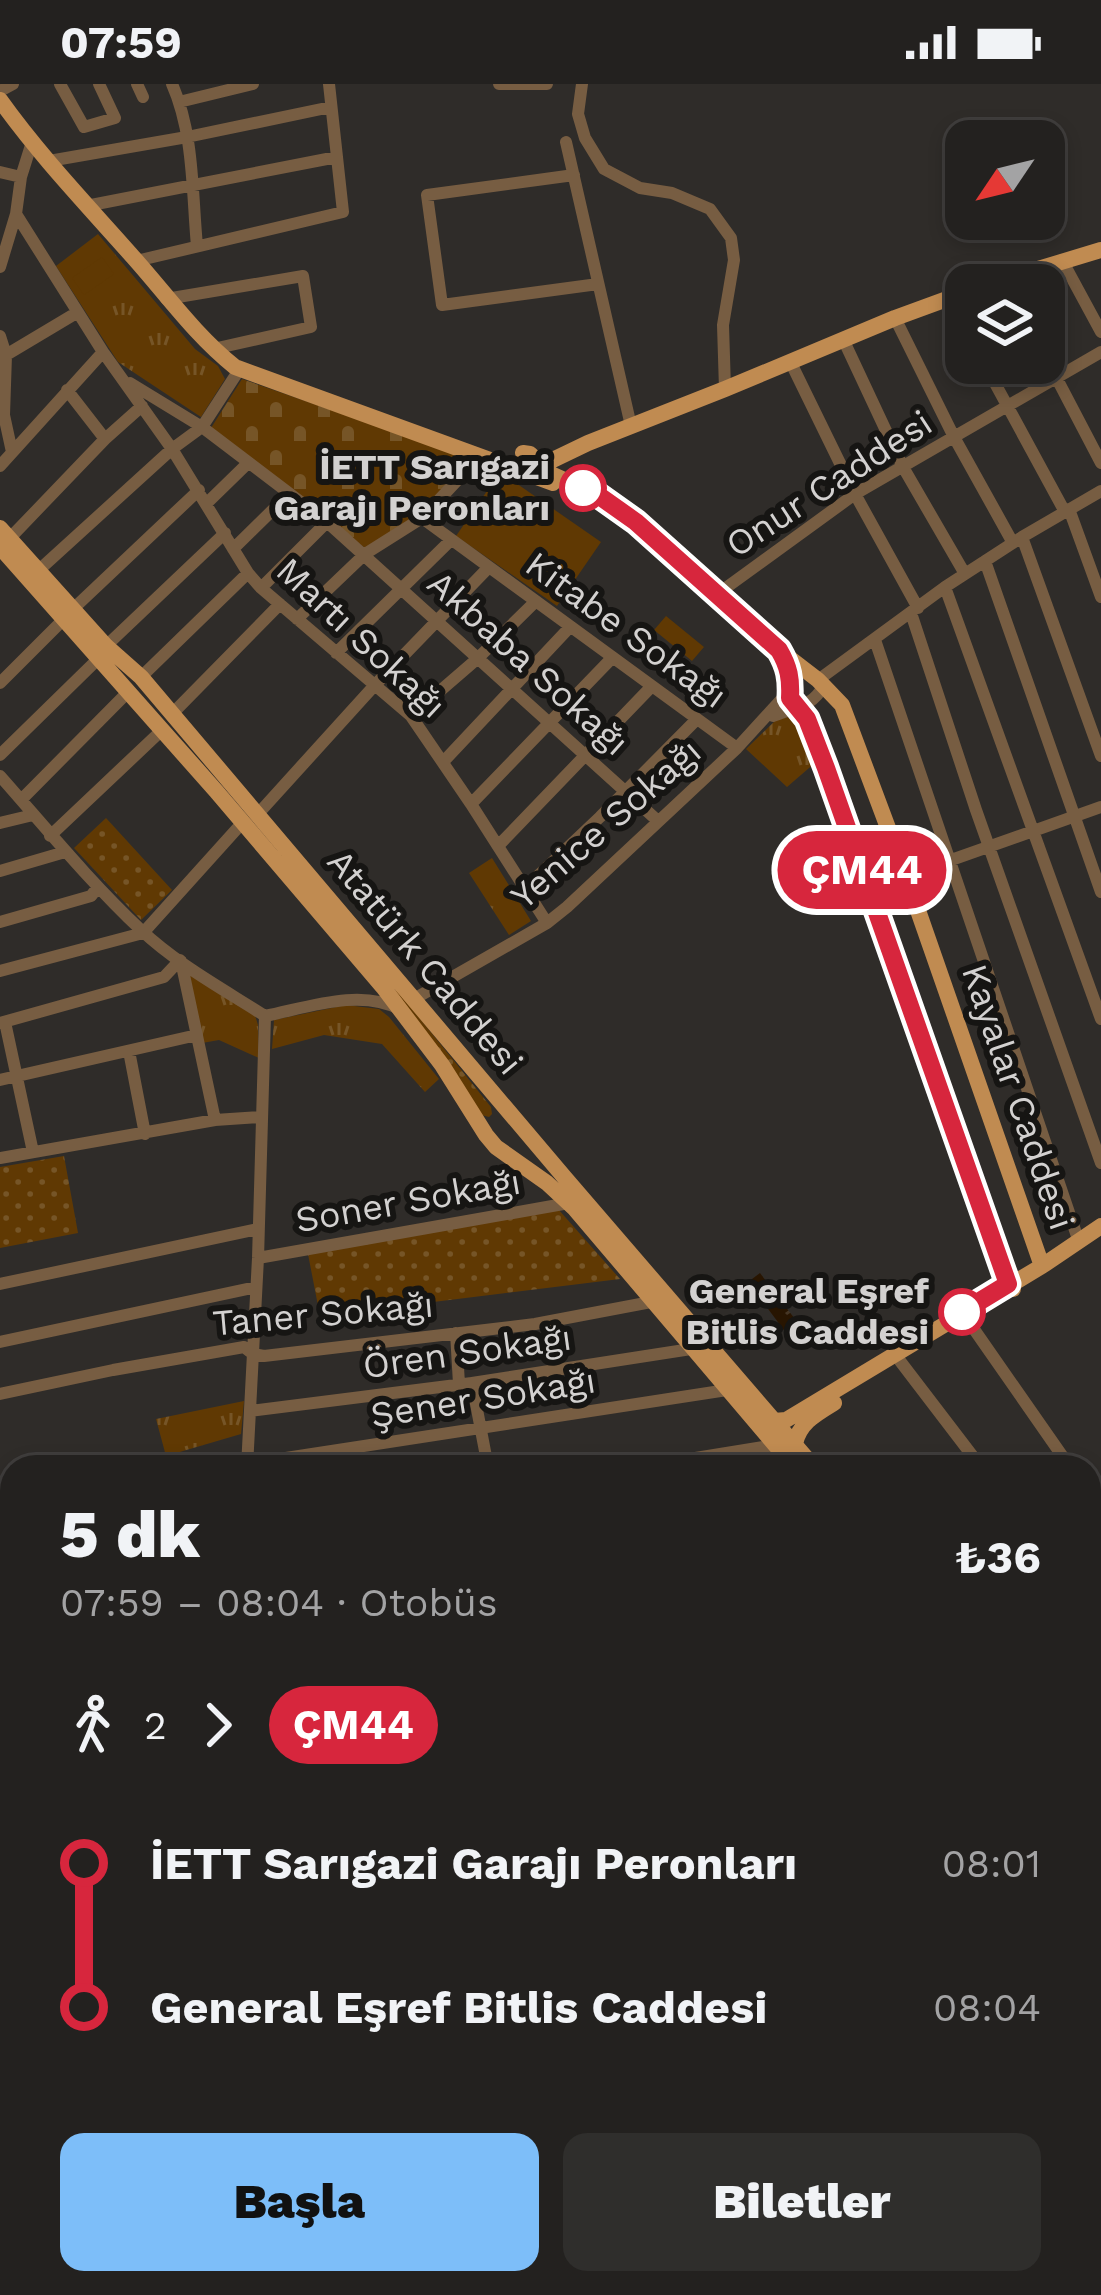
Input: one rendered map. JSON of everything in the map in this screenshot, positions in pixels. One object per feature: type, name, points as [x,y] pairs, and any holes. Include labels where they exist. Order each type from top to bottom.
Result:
[{"type":"main road","points":[[0,95],[86,206],[212,349],[239,370],[481,455],[527,463],[598,495],[662,544],[816,680]]},
{"type":"main road","points":[[1052,264],[1101,250]]},
{"type":"main road","points":[[527,463],[945,299]]},
{"type":"main road","name":"Atatürk Caddesi","points":[[2,543],[39,570],[74,608],[128,694],[166,723]]},
{"type":"main road","name":"Atatürk Caddesi","points":[[2,543],[74,608]]},
{"type":"main road","points":[[779,650],[787,664],[790,698],[800,708],[826,768],[1011,1287]]},
{"type":"main road","name":"Atatürk Caddesi","points":[[102,653],[141,679],[166,723],[774,1420],[789,1455]]},
{"type":"main road","points":[[141,679],[142,694],[128,694],[128,680],[141,679]]},
{"type":"main road","name":"Kayalar Caddesi","points":[[816,680],[842,705],[1042,1266]]},
{"type":"main road","name":"Atatürk Caddesi","points":[[249,819],[366,968],[408,1004],[496,1147],[569,1203],[786,1455]]},
{"type":"main road","points":[[475,1119],[494,1120],[500,1102]]},
{"type":"main road","points":[[496,1147],[507,1127],[524,1131]]},
{"type":"main road","points":[[774,1420],[786,1420],[964,1315],[1101,1226]]},
{"type":"main road","points":[[792,1455],[797,1431],[812,1418],[964,1315]]},
{"type":"street","points":[[0,95],[14,84]]},
{"type":"street","points":[[60,84],[84,127],[115,118],[99,84]]},
{"type":"street","points":[[172,84],[187,137],[196,245]]},
{"type":"street","points":[[179,102],[210,88],[252,84]]},
{"type":"street","points":[[136,261],[343,212],[329,84]]},
{"type":"street","points":[[499,84],[547,85]]},
{"type":"street","points":[[583,84],[578,114],[585,138],[604,169],[640,188],[672,193],[710,209],[731,238],[734,260],[723,325],[725,389]]},
{"type":"street","points":[[49,161],[331,106]]},
{"type":"street","points":[[0,267],[32,142]]},
{"type":"street","points":[[566,142],[631,426]]},
{"type":"street","points":[[86,206],[337,157]]},
{"type":"street","points":[[0,172],[21,177]]},
{"type":"street","points":[[574,175],[427,195],[442,305],[598,284]]},
{"type":"street","name":"Martı Sokağı","points":[[16,214],[103,352],[172,448],[248,573],[411,716],[547,923]]},
{"type":"street","points":[[1062,260],[1101,332]]},
{"type":"street","points":[[166,298],[302,276],[311,327],[212,349]]},
{"type":"street","points":[[6,355],[78,312]]},
{"type":"street","points":[[895,318],[954,436],[1017,540],[1101,756]]},
{"type":"street","points":[[0,336],[6,355],[2,419],[12,452]]},
{"type":"street","points":[[843,339],[903,467],[965,574]]},
{"type":"street","points":[[0,466],[103,352]]},
{"type":"street","name":"Onur Caddesi","points":[[1065,373],[1101,352]]},
{"type":"street","points":[[790,361],[915,610],[990,846],[1101,1163]]},
{"type":"street","points":[[39,570],[172,448],[202,427],[239,370]]},
{"type":"street","name":"Akbaba Sokağı","points":[[124,380],[202,427],[365,554],[658,821]]},
{"type":"street","points":[[994,384],[1067,510],[1101,597]]},
{"type":"street","name":"Onur Caddesi","points":[[716,595],[855,494],[1046,384]]},
{"type":"street","points":[[1059,384],[1101,463]]},
{"type":"street","points":[[67,390],[105,439]]},
{"type":"street","points":[[2,543],[142,406]]},
{"type":"street","points":[[297,619],[365,554],[422,518],[481,455]]},
{"type":"street","points":[[2,677],[74,608],[248,463]]},
{"type":"street","points":[[766,718],[813,700],[816,680],[945,587],[1101,491]]},
{"type":"street","points":[[233,549],[289,494]]},
{"type":"street","name":"Kitabe Sokağı","points":[[422,518],[737,748]]},
{"type":"street","points":[[261,588],[327,523]]},
{"type":"street","points":[[0,754],[225,533]]},
{"type":"street","points":[[336,653],[451,540]]},
{"type":"street","points":[[985,561],[1101,892]]},
{"type":"street","points":[[0,971],[143,933],[489,567]]},
{"type":"street","points":[[141,679],[248,573]]},
{"type":"street","points":[[945,587],[1101,1019]]},
{"type":"street","points":[[411,716],[536,602]]},
{"type":"street","points":[[50,836],[280,604]]},
{"type":"street","points":[[443,762],[570,627]]},
{"type":"street","points":[[874,640],[1079,1242]]},
{"type":"street","points":[[471,804],[612,658]]},
{"type":"street","points":[[790,689],[800,676],[816,680]]},
{"type":"street","points":[[498,845],[652,686]]},
{"type":"street","name":"Yenice Sokağı","points":[[408,1004],[547,923],[737,748],[790,689]]},
{"type":"street","points":[[21,800],[128,694]]},
{"type":"street","points":[[525,888],[697,719]]},
{"type":"street","points":[[0,776],[143,933],[265,1016],[348,1000],[408,1004]]},
{"type":"street","points":[[906,877],[1101,808]]},
{"type":"street","points":[[0,823],[33,815]]},
{"type":"street","points":[[0,871],[65,852]]},
{"type":"street","points":[[0,922],[91,896],[98,887]]},
{"type":"street","points":[[33,1152],[3,1023],[164,977],[180,960]]},
{"type":"street","points":[[180,960],[215,1120]]},
{"type":"street","points":[[348,1000],[368,985],[366,968]]},
{"type":"street","points":[[248,1455],[265,1016]]},
{"type":"street","points":[[0,1080],[197,1034]]},
{"type":"street","points":[[129,1051],[145,1134]]},
{"type":"street","points":[[0,1158],[215,1120],[261,1117]]},
{"type":"street","name":"Soner Sokağı","points":[[258,1258],[569,1203]]},
{"type":"street","name":"Soner Sokağı","points":[[0,1284],[258,1229]]},
{"type":"street","points":[[0,1342],[256,1286]]},
{"type":"street","name":"Taner Sokağı","points":[[0,1394],[244,1347],[264,1356],[535,1324],[651,1302]]},
{"type":"street","points":[[964,1315],[1062,1455]]},
{"type":"street","points":[[456,1333],[485,1455]]},
{"type":"street","name":"Ören Sokağı","points":[[250,1411],[692,1349]]},
{"type":"street","points":[[900,1361],[973,1455]]},
{"type":"street","name":"Şener Sokağı","points":[[318,1455],[727,1390]]},
{"type":"street","points":[[716,1455],[775,1445]]},
{"type":"green space","points":[[98,234],[195,349],[218,366],[225,379],[201,417],[118,362],[56,266]]},
{"type":"green space","points":[[102,257],[114,274],[84,295],[72,278]]},
{"type":"green space","points":[[242,379],[470,458],[420,514],[365,548],[211,428]]},
{"type":"green space","points":[[500,472],[601,542],[557,606],[456,536]]},
{"type":"green space","points":[[666,616],[704,647],[692,661],[654,630]]},
{"type":"green space","points":[[787,717],[803,730],[816,762],[787,787],[746,749],[776,720]]},
{"type":"green space","points":[[106,818],[172,890],[141,920],[74,848]]},
{"type":"green space","points":[[492,858],[531,921],[509,935],[469,873]]},
{"type":"green space","points":[[183,966],[254,1012],[259,1058],[219,1040],[202,1043]]},
{"type":"green space","points":[[397,990],[491,1107],[489,1117],[481,1115],[393,992]]},
{"type":"green space","points":[[346,1005],[379,1009],[439,1079],[425,1092],[382,1044],[324,1035],[272,1049],[274,1020]]},
{"type":"green space","points":[[64,1156],[78,1233],[0,1248],[0,1167]]},
{"type":"green space","points":[[558,1209],[620,1279],[320,1316],[308,1254]]},
{"type":"green space","points":[[244,1401],[241,1434],[169,1455],[156,1419]]},
{"type":"water","points":[[760,1273],[804,1331],[792,1341],[748,1282]]},
{"type":"bus line","name":"ÇM44","points":[[583,488],[662,544],[779,650],[787,664],[790,698],[807,719],[826,768],[1008,1284],[962,1312]]},
{"type":"place","name":"İETT Sarıgazi Garajı Peronları","points":[[583,488]]},
{"type":"place","name":"General Eşref Bitlis Caddesi","points":[[962,1312]]}]
